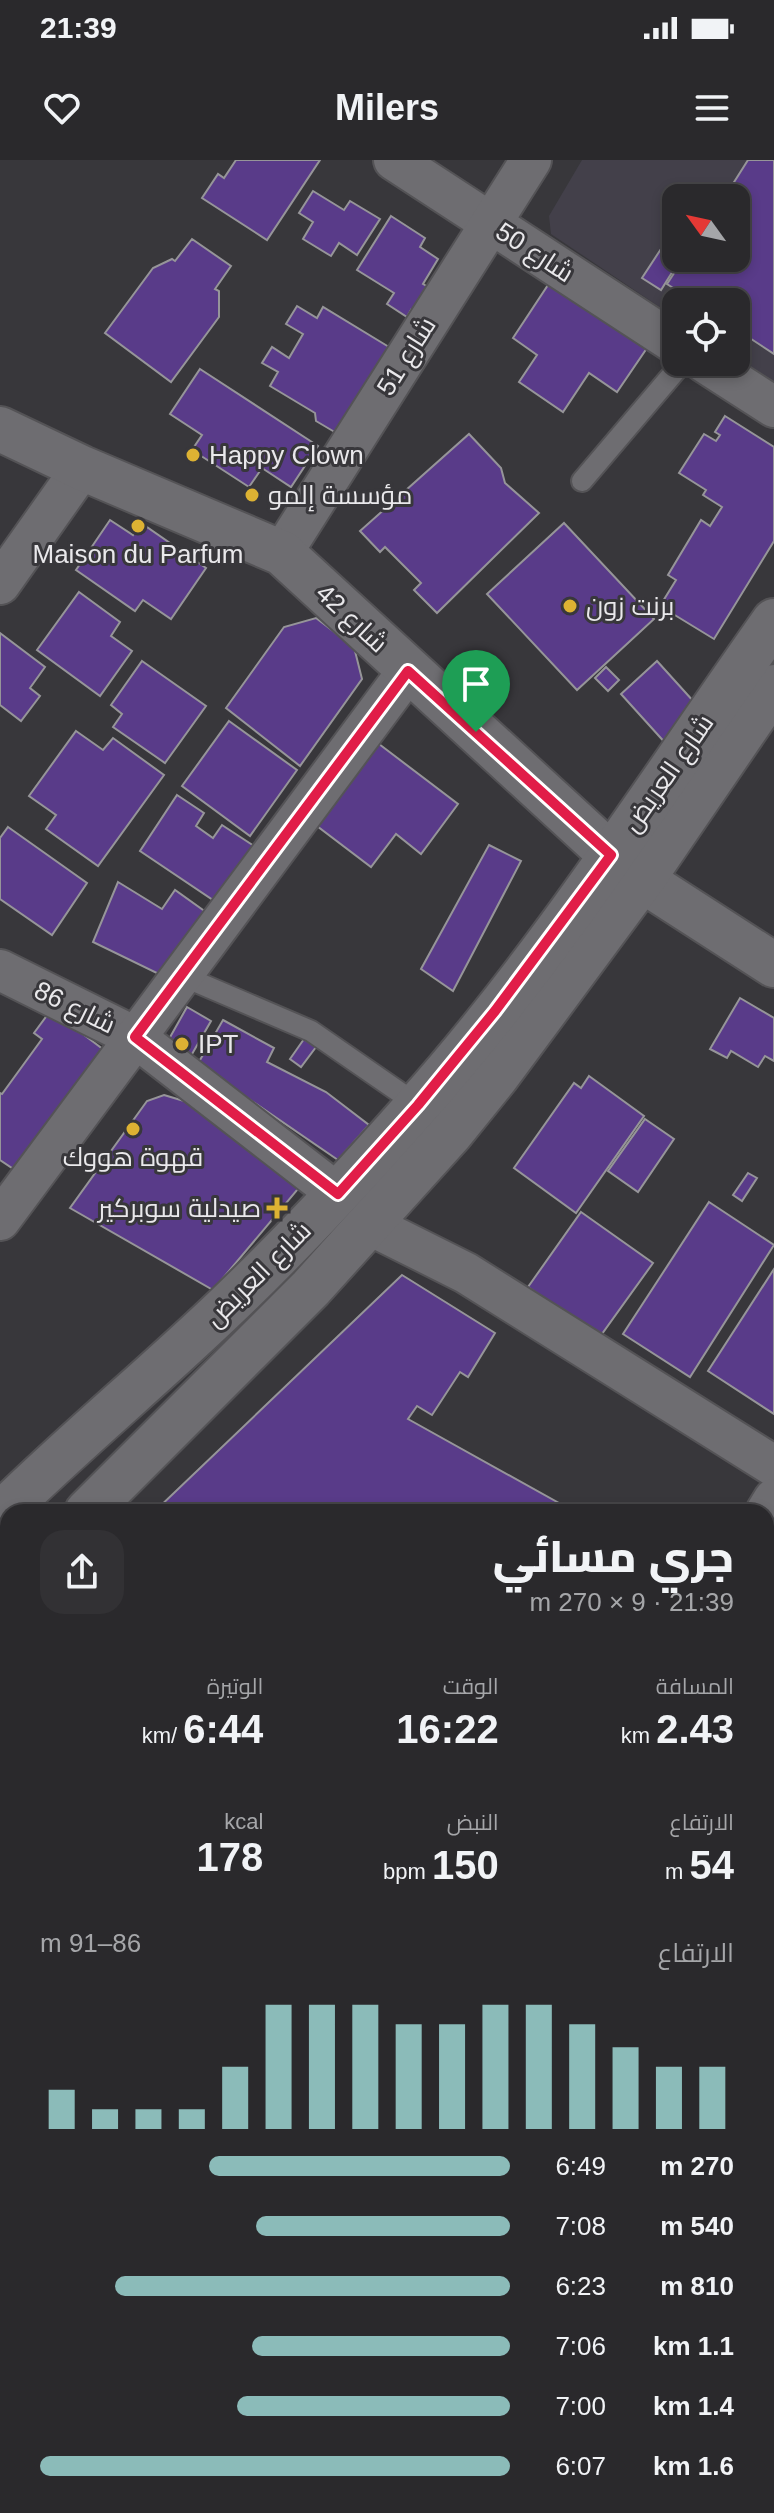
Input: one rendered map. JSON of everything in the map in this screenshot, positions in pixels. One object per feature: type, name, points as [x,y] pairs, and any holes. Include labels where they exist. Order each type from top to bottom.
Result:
[{"type":"main road","name":"شارع 42","points":[[0,429],[82,468],[282,553],[408,671],[627,867],[774,965]]},
{"type":"main road","name":"شارع العريض","points":[[95,1504],[311,1288],[451,1133],[497,1076],[774,621]]},
{"type":"main road","name":"شارع العريض","points":[[12,1504],[229,1304],[338,1194],[418,1105],[495,1011],[627,867],[774,687]]},
{"type":"street","name":"شارع 50","points":[[394,160],[662,335]]},
{"type":"street","name":"شارع 51","points":[[282,553],[531,160]]},
{"type":"street","points":[[726,376],[774,407]]},
{"type":"street","points":[[0,584],[82,468]]},
{"type":"street","points":[[0,1220],[408,671]]},
{"type":"street","name":"شارع 86","points":[[0,970],[135,1037],[338,1194]]},
{"type":"street","points":[[370,1225],[466,1273],[774,1466]]},
{"type":"lane","points":[[582,481],[671,376]]},
{"type":"lane","points":[[180,975],[311,1031],[418,1105]]},
{"type":"shaded area","points":[[582,160],[774,160],[774,383],[750,367],[750,288],[662,288],[662,309],[551,234],[549,216]]},
{"type":"building","points":[[236,160],[320,160],[267,240],[202,198],[218,174],[224,178]]},
{"type":"building","points":[[748,160],[774,160],[774,354],[750,338],[750,288],[673,288],[667,284],[675,272],[750,272],[750,184],[733,184]]},
{"type":"building","points":[[313,191],[344,210],[350,201],[380,219],[357,255],[339,243],[331,256],[303,239],[313,222],[299,213]]},
{"type":"building","points":[[391,216],[425,238],[420,247],[438,259],[423,284],[442,295],[427,320],[411,310],[407,317],[387,304],[394,293],[357,270]]},
{"type":"building","points":[[192,239],[231,266],[215,289],[219,291],[219,317],[171,382],[105,333],[153,268],[172,259],[175,261]]},
{"type":"building","points":[[662,247],[662,272],[672,272],[661,290],[642,278]]},
{"type":"building","points":[[550,282],[647,348],[617,392],[589,373],[563,412],[519,382],[537,355],[513,338]]},
{"type":"building","points":[[297,306],[317,318],[323,307],[389,347],[338,434],[316,421],[315,413],[270,386],[278,372],[262,363],[272,347],[289,358],[303,334],[286,324]]},
{"type":"building","points":[[200,369],[318,446],[291,487],[262,468],[249,487],[192,450],[202,435],[170,414]]},
{"type":"building","points":[[725,416],[774,447],[774,541],[714,639],[660,606],[676,580],[668,575],[701,520],[710,526],[722,507],[703,495],[706,490],[679,473],[704,434],[716,441],[720,435],[715,432]]},
{"type":"building","points":[[469,434],[501,468],[505,483],[539,513],[437,613],[414,590],[421,583],[385,547],[380,552],[360,531]]},
{"type":"building","points":[[110,520],[133,535],[141,523],[206,568],[171,619],[143,600],[135,611],[76,570]]},
{"type":"building","name":"برنت زون","points":[[564,523],[654,619],[577,690],[487,594]]},
{"type":"building","points":[[79,592],[120,622],[111,636],[132,651],[100,696],[37,650]]},
{"type":"building","points":[[316,618],[354,647],[362,679],[300,766],[226,708],[284,627]]},
{"type":"building","points":[[0,633],[45,667],[30,688],[40,696],[21,721],[0,705]]},
{"type":"building","points":[[142,661],[206,706],[165,763],[113,727],[122,714],[111,705]]},
{"type":"building","points":[[657,661],[704,713],[668,746],[621,694]]},
{"type":"building","points":[[606,667],[619,680],[608,691],[595,678]]},
{"type":"building","points":[[229,721],[297,770],[250,836],[182,786]]},
{"type":"building","points":[[76,731],[103,750],[113,738],[164,775],[98,866],[46,829],[56,815],[29,796]]},
{"type":"building","points":[[379,744],[458,804],[421,854],[396,834],[371,867],[317,826]]},
{"type":"building","points":[[177,795],[204,813],[196,826],[213,838],[222,825],[254,846],[216,902],[140,851]]},
{"type":"building","points":[[8,827],[87,883],[52,935],[0,899],[0,838]]},
{"type":"building","points":[[489,845],[521,861],[453,991],[421,969]]},
{"type":"building","points":[[118,882],[162,909],[175,890],[210,915],[167,978],[93,942]]},
{"type":"building","points":[[740,998],[774,1018],[774,1061],[765,1056],[758,1067],[731,1051],[727,1058],[710,1049]]},
{"type":"building","points":[[187,1007],[211,1021],[184,1068],[160,1055]]},
{"type":"building","points":[[51,1010],[104,1050],[24,1176],[0,1160],[0,1093],[42,1039],[34,1033]]},
{"type":"building","points":[[223,1020],[274,1048],[267,1062],[326,1092],[369,1125],[338,1160],[196,1067]]},
{"type":"building","points":[[304,1039],[316,1047],[301,1067],[290,1059]]},
{"type":"building","points":[[589,1076],[644,1116],[576,1213],[514,1168],[574,1083],[581,1088]]},
{"type":"building","points":[[164,1095],[194,1104],[303,1183],[213,1290],[70,1208],[147,1101]]},
{"type":"building","points":[[645,1119],[674,1139],[638,1192],[608,1171]]},
{"type":"building","points":[[748,1173],[757,1178],[742,1201],[733,1195]]},
{"type":"building","points":[[709,1202],[774,1245],[690,1377],[623,1334]]},
{"type":"building","points":[[581,1212],[653,1263],[599,1338],[528,1287]]},
{"type":"building","points":[[774,1269],[774,1414],[708,1371]]},
{"type":"building","points":[[402,1275],[495,1333],[468,1377],[460,1372],[432,1415],[417,1406],[408,1419],[561,1504],[162,1504]]},
{"type":"place","name":"Happy Clown","points":[[193,455]]},
{"type":"place","name":"مؤسسة إلمو","points":[[252,495]]},
{"type":"place","name":"Maison du Parfum","points":[[138,526]]},
{"type":"place","name":"برنت زون","points":[[570,606]]},
{"type":"place","name":"IPT","points":[[182,1044]]},
{"type":"place","name":"قهوة هووك","points":[[133,1129]]},
{"type":"place","name":"صيدلية سوبركير","points":[[277,1208]]},
{"type":"route","points":[[408,671],[476,732],[611,855],[495,1011],[418,1105],[338,1194],[135,1037],[408,671]]}]
